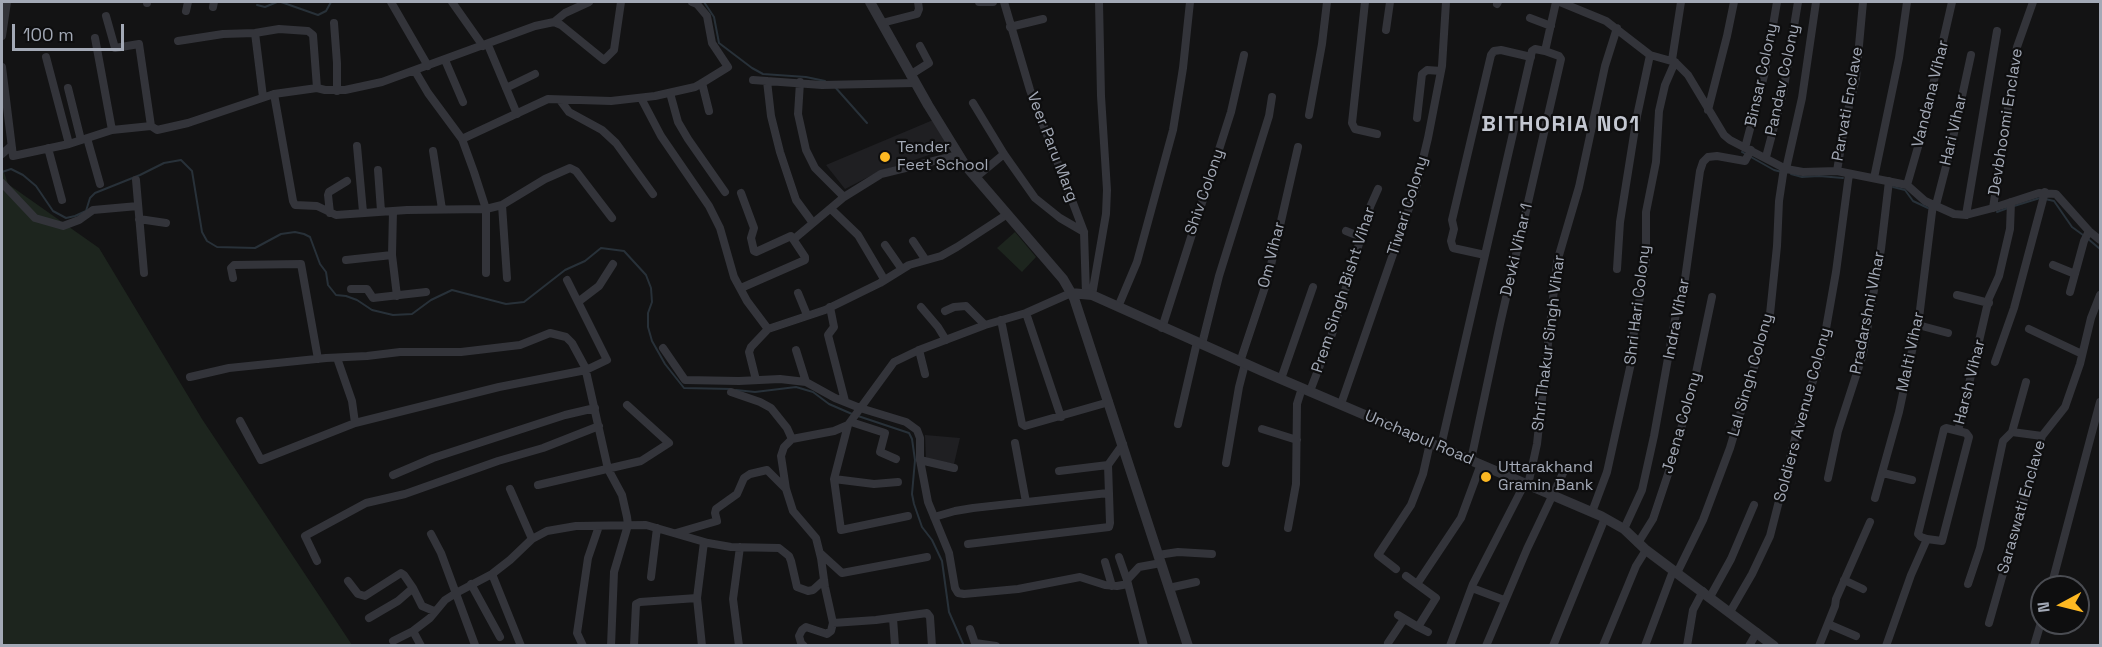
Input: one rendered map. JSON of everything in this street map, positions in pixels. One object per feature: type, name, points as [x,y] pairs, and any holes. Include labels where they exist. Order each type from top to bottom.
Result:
[{"type":"street","points":[[2,36],[7,2]]},
{"type":"street","points":[[186,11],[188,2]]},
{"type":"street","points":[[391,2],[428,66]]},
{"type":"street","points":[[452,2],[485,46],[517,114]]},
{"type":"street","points":[[2,67],[13,156],[69,144],[112,130],[151,126],[157,130],[188,123],[239,107],[263,96],[317,88],[337,91],[382,82],[535,26],[554,22],[565,13],[588,2]]},
{"type":"street","points":[[554,22],[561,25],[601,59],[607,59],[614,50],[621,2]]},
{"type":"street","points":[[870,2],[958,155],[1006,215],[1063,279],[1076,303],[1188,645]]},
{"type":"street","points":[[882,24],[916,14],[919,9],[918,2]]},
{"type":"street","points":[[979,2],[993,2]]},
{"type":"street","name":"Veer Paru Marg","points":[[1004,2],[1030,90],[1084,232],[1089,295]]},
{"type":"street","points":[[1089,295],[1106,214],[1107,190],[1100,86],[1099,2]]},
{"type":"street","points":[[1118,307],[1137,262],[1173,130],[1190,2]]},
{"type":"street","points":[[1309,115],[1327,2]]},
{"type":"street","points":[[1365,2],[1352,123],[1355,129],[1377,134]]},
{"type":"street","points":[[1386,30],[1390,2]]},
{"type":"street","name":"Tiwari Colony","points":[[1341,404],[1416,188],[1441,70],[1446,2]]},
{"type":"street","points":[[1396,569],[1378,555],[1411,505],[1435,444],[1485,255],[1531,57],[1533,50],[1545,51],[1558,2],[1595,15],[1617,28],[1650,55],[1674,61],[1688,75],[1724,135],[1748,152],[1766,157],[1784,170],[1837,171],[1907,185],[1925,201],[1954,214],[1966,215],[1993,208],[2011,207],[2056,194],[2087,235],[2100,240]]},
{"type":"street","name":"Shri Hari Colony","points":[[1592,512],[1607,472],[1633,354],[1632,344],[1646,261],[1646,212],[1656,162],[1659,111],[1674,61],[1681,2]]},
{"type":"street","points":[[1708,110],[1734,2]]},
{"type":"street","name":"Binsar Colony","points":[[1748,152],[1777,2]]},
{"type":"street","name":"Pandav Colony","points":[[1766,157],[1783,93],[1798,2]]},
{"type":"street","name":"Lal Singh Colony","points":[[1645,645],[1675,572],[1703,520],[1727,457],[1770,314],[1784,170],[1802,98],[1816,2]]},
{"type":"street","name":"Parvati Enclave","points":[[1837,171],[1856,78],[1863,2]]},
{"type":"street","points":[[1874,178],[1899,58],[1906,2]]},
{"type":"street","name":"Vandana Vihar","points":[[1907,185],[1922,133],[1952,2]]},
{"type":"street","name":"Devbhoomi Enclave","points":[[1993,208],[2017,47],[2033,2]]},
{"type":"street","points":[[462,139],[543,100],[611,101],[641,98],[695,87],[728,67],[712,43],[709,21],[700,4]]},
{"type":"street","points":[[106,16],[115,48],[139,44],[151,126]]},
{"type":"street","points":[[1530,18],[1551,26]]},
{"type":"street","points":[[1010,27],[1044,19]]},
{"type":"street","points":[[334,23],[337,91]]},
{"type":"street","name":"Shri Thakur Singh Vihar","points":[[1450,645],[1472,588],[1526,484],[1538,444],[1557,262],[1579,187],[1605,66],[1617,28]]},
{"type":"street","points":[[178,42],[224,34],[255,33],[279,29],[311,32],[317,88]]},
{"type":"street","points":[[1966,215],[1997,31]]},
{"type":"street","points":[[255,33],[263,96]]},
{"type":"street","points":[[95,38],[112,130]]},
{"type":"street","points":[[753,80],[822,85],[913,79],[929,63],[920,46]]},
{"type":"street","points":[[1485,255],[1453,248],[1452,220],[1491,55],[1494,51],[1501,50],[1531,57]]},
{"type":"street","name":"Devki Vihar 1","points":[[1476,462],[1500,324],[1561,58],[1545,51]]},
{"type":"street","name":"Hari Vihar","points":[[1935,204],[1951,147],[1971,54]]},
{"type":"street","points":[[1617,269],[1620,222],[1637,116],[1650,55]]},
{"type":"street","name":"Shiv Colony","points":[[1162,328],[1231,112],[1244,56]]},
{"type":"street","points":[[46,57],[69,144]]},
{"type":"street","points":[[445,60],[463,102]]},
{"type":"street","points":[[1417,118],[1422,74],[1427,70],[1441,70]]},
{"type":"street","points":[[415,71],[428,93],[462,139],[486,208],[486,273]]},
{"type":"street","points":[[506,88],[535,74]]},
{"type":"street","points":[[767,81],[771,116],[783,163],[796,200],[813,223]]},
{"type":"street","points":[[800,82],[798,114],[806,150],[815,168],[844,196]]},
{"type":"street","points":[[702,83],[709,111]]},
{"type":"street","points":[[68,88],[100,184]]},
{"type":"street","points":[[670,93],[678,122],[725,192]]},
{"type":"street","points":[[274,94],[293,201],[296,205],[317,206],[336,215],[381,211],[486,208],[502,205],[545,179],[570,168],[576,171],[612,218]]},
{"type":"street","points":[[1178,424],[1219,276],[1269,116],[1272,97]]},
{"type":"street","points":[[641,98],[661,136],[708,206],[720,228],[734,277],[768,329]]},
{"type":"street","points":[[560,99],[569,112],[602,130],[616,143],[653,194]]},
{"type":"street","points":[[973,103],[1004,154],[1035,198],[1060,218],[1084,232]]},
{"type":"street","points":[[2,154],[11,146]]},
{"type":"street","points":[[357,146],[363,212]]},
{"type":"street","name":"Om Vihar","points":[[1226,464],[1243,363],[1268,278],[1298,147]]},
{"type":"street","points":[[48,148],[62,200]]},
{"type":"street","points":[[433,151],[442,209]]},
{"type":"street","name":"Indra Vihar","points":[[1623,529],[1642,490],[1654,436],[1676,314],[1685,279],[1700,171],[1703,162],[1711,156],[1740,162],[1744,161],[1748,152]]},
{"type":"street","points":[[975,178],[1004,154]]},
{"type":"street","points":[[794,239],[844,196],[881,174],[958,155]]},
{"type":"street","points":[[378,170],[381,211]]},
{"type":"street","name":"Soldiers Avenue Colony","points":[[1730,612],[1740,597],[1770,536],[1800,423],[1821,357],[1836,272],[1848,174]]},
{"type":"street","points":[[136,180],[144,273]]},
{"type":"street","points":[[330,213],[329,192],[347,181]]},
{"type":"street","name":"Pradarshni VIhar","points":[[1828,478],[1838,431],[1863,354],[1881,249],[1889,181]]},
{"type":"street","points":[[2,183],[35,218],[63,226],[79,220],[93,210],[138,206]]},
{"type":"street","name":"Prem Singh Bisht Vihar","points":[[1288,528],[1296,484],[1297,404],[1332,334],[1378,189]]},
{"type":"street","points":[[741,193],[754,228],[751,238],[754,251],[789,236],[794,239],[806,257],[805,260],[741,288]]},
{"type":"street","points":[[1995,362],[2014,308],[2044,196]]},
{"type":"street","name":"Malti Vihar","points":[[1875,498],[1899,412],[1918,325],[1935,204]]},
{"type":"street","points":[[502,205],[507,278]]},
{"type":"street","name":"Harsh Vihar","points":[[1927,539],[1918,534],[1944,429],[1958,431],[1989,303],[1999,276],[2010,229],[2011,207]]},
{"type":"street","points":[[831,208],[858,235],[884,279]]},
{"type":"street","points":[[393,211],[392,255],[396,296]]},
{"type":"street","points":[[756,380],[750,352],[751,346],[768,329],[857,295],[901,268],[941,256],[1006,215]]},
{"type":"street","points":[[139,219],[166,224]]},
{"type":"street","points":[[1346,231],[1361,237]]},
{"type":"street","points":[[2070,292],[2087,235]]},
{"type":"street","points":[[913,241],[925,260]]},
{"type":"street","points":[[885,245],[901,268]]},
{"type":"street","points":[[346,260],[392,255]]},
{"type":"street","points":[[233,278],[231,268],[234,265],[301,264],[318,359]]},
{"type":"street","points":[[578,302],[599,286],[613,264]]},
{"type":"street","points":[[2053,265],[2074,274]]},
{"type":"street","points":[[240,421],[261,460],[355,423],[499,387],[586,370],[607,360],[567,280]]},
{"type":"street","points":[[1281,379],[1313,287]]},
{"type":"street","points":[[351,289],[367,289],[373,298],[426,292]]},
{"type":"street","points":[[798,293],[807,315]]},
{"type":"street","points":[[908,516],[841,530],[834,480],[854,418],[894,362],[985,325],[1026,313],[1071,293]]},
{"type":"street","name":"Unchapul Road","points":[[1071,293],[1089,295],[1118,307],[1605,518],[1623,529],[1675,572],[1774,645]]},
{"type":"street","points":[[1957,295],[1989,303]]},
{"type":"street","name":"Saraswati Enclave","points":[[1989,623],[2042,436],[2065,407],[2100,295]]},
{"type":"street","name":"Jeena Colony","points":[[1603,645],[1636,566],[1669,471],[1693,387],[1712,297]]},
{"type":"street","points":[[945,311],[954,307],[966,306],[985,325]]},
{"type":"street","points":[[830,307],[834,327],[828,335],[845,401],[854,418],[885,433],[880,453],[896,459]]},
{"type":"street","points":[[921,307],[939,327],[946,340]]},
{"type":"street","points":[[1026,313],[1061,417]]},
{"type":"street","points":[[1001,320],[1022,424],[1029,426],[1109,402]]},
{"type":"street","points":[[1918,325],[1948,333]]},
{"type":"street","points":[[2029,329],[2082,354]]},
{"type":"street","points":[[190,377],[229,368],[318,359],[410,352],[461,352],[520,345],[550,333],[559,334],[572,343],[586,370],[608,469],[622,495],[628,525],[614,572],[611,645]]},
{"type":"street","points":[[663,348],[685,380],[780,379],[806,382],[824,393],[845,401]]},
{"type":"street","points":[[796,350],[806,382]]},
{"type":"street","points":[[919,350],[925,374]]},
{"type":"street","points":[[337,358],[352,401],[355,423]]},
{"type":"street","points":[[1968,584],[1980,548],[2003,441],[2012,432],[2026,382]]},
{"type":"street","points":[[731,393],[771,408],[787,428],[792,439]]},
{"type":"street","points":[[2054,575],[2100,402]]},
{"type":"street","points":[[537,485],[641,460],[669,443],[627,405]]},
{"type":"street","points":[[393,475],[433,458],[565,415],[595,408]]},
{"type":"street","points":[[804,645],[799,636],[802,630],[806,627],[827,634],[831,631],[833,623],[816,538],[793,511],[786,489],[781,456],[784,447],[792,439],[834,431],[854,418],[906,422],[917,430],[928,502],[949,554],[958,593],[1018,589],[1083,577],[1098,584],[1112,586],[1127,582],[1139,567],[1178,552],[1212,554]]},
{"type":"street","points":[[317,561],[305,536],[366,503],[405,494],[498,461],[543,448],[599,426]]},
{"type":"street","points":[[1262,429],[1297,440]]},
{"type":"street","points":[[1886,645],[1911,575],[1927,539],[1942,540],[1969,437],[1966,433],[1958,431]]},
{"type":"street","points":[[2012,432],[2042,436]]},
{"type":"street","points":[[1015,443],[1026,502]]},
{"type":"street","points":[[968,544],[1105,528],[1110,523],[1108,465],[1123,444]]},
{"type":"street","points":[[920,460],[954,468]]},
{"type":"street","points":[[1417,584],[1461,518],[1476,462]]},
{"type":"street","points":[[1059,471],[1108,465]]},
{"type":"street","points":[[1486,645],[1504,600],[1565,469]]},
{"type":"street","points":[[676,533],[717,521],[716,509],[737,494],[744,478],[750,474],[766,470],[786,489]]},
{"type":"street","points":[[1883,473],[1912,480]]},
{"type":"street","points":[[834,480],[874,484],[898,482]]},
{"type":"street","points":[[510,489],[532,539]]},
{"type":"street","points":[[934,517],[955,511],[1108,493]]},
{"type":"street","points":[[1686,645],[1693,610],[1731,559],[1754,505]]},
{"type":"street","points":[[1553,645],[1605,518]]},
{"type":"street","points":[[1819,645],[1869,522]]},
{"type":"street","points":[[393,641],[413,631],[456,593],[492,574],[532,539],[547,531],[560,528],[628,525],[657,528],[704,542],[740,547],[779,548],[791,561],[795,583],[802,590],[813,590],[824,580]]},
{"type":"street","points":[[583,645],[577,633],[588,558],[599,526]]},
{"type":"street","points":[[651,578],[657,528]]},
{"type":"street","points":[[431,534],[441,553],[475,645]]},
{"type":"street","points":[[702,645],[697,598],[704,542]]},
{"type":"street","points":[[739,645],[733,598],[740,547]]},
{"type":"street","points":[[819,552],[842,573],[927,557]]},
{"type":"street","points":[[1119,557],[1144,645]]},
{"type":"street","points":[[1105,561],[1112,586]]},
{"type":"street","points":[[348,580],[362,596],[373,592],[401,573],[404,574],[422,606],[434,611]]},
{"type":"street","points":[[492,574],[521,645]]},
{"type":"street","points":[[1406,576],[1436,598],[1418,627]]},
{"type":"street","points":[[1844,580],[1863,589]]},
{"type":"street","points":[[1169,588],[1197,582]]},
{"type":"street","points":[[471,584],[500,637]]},
{"type":"street","points":[[369,618],[398,601],[413,588]]},
{"type":"street","points":[[1472,588],[1504,600]]},
{"type":"street","points":[[634,645],[636,604],[697,598]]},
{"type":"street","points":[[833,623],[927,614],[930,617],[932,645]]},
{"type":"street","points":[[1388,643],[1401,617],[1428,632]]},
{"type":"street","points":[[893,618],[895,645]]},
{"type":"street","points":[[1828,624],[1856,636]]},
{"type":"street","points":[[970,629],[975,644],[996,645]]},
{"type":"street","points":[[413,631],[421,645]]},
{"type":"street","points":[[1749,645],[1757,632]]},
{"type":"shaded area","name":"Tender Feet School","points":[[933,120],[950,148],[878,172],[845,189],[826,165]]},
{"type":"shaded area","points":[[2,166],[8,184],[99,248],[202,419],[352,645],[2,645]]},
{"type":"shaded area","points":[[1015,232],[1036,257],[1022,272],[997,248]]},
{"type":"shaded area","points":[[925,435],[960,438],[954,464],[926,459]]},
{"type":"waterway","points":[[257,5],[265,7],[281,2],[318,15],[326,11],[331,2]]},
{"type":"waterway","points":[[704,2],[714,17],[719,43],[752,68],[763,74],[806,77],[825,81]]},
{"type":"waterway","points":[[835,87],[867,123]]},
{"type":"waterway","points":[[1742,152],[1782,172]]},
{"type":"waterway","points":[[2,172],[11,169],[23,175],[36,186],[53,211],[66,218],[86,211],[90,198],[95,193],[164,163],[181,160],[192,171],[202,232],[207,241],[217,247],[255,248],[281,234],[295,232],[304,234],[310,237],[320,264],[326,272],[328,285],[336,295],[346,296],[372,310],[393,315],[412,314],[431,300],[452,290],[506,304],[524,302],[565,270],[585,261],[601,248],[624,251],[646,275],[651,288],[652,302],[648,313],[648,327],[652,341],[665,364],[684,388],[731,389]]},
{"type":"waterway","points":[[1791,174],[1802,177],[1843,178]]},
{"type":"waterway","points":[[1893,187],[1905,190],[1913,201],[1928,208]]},
{"type":"waterway","points":[[2014,206],[2040,198]]},
{"type":"waterway","points":[[2045,199],[2054,201],[2072,227],[2083,235]]},
{"type":"waterway","points":[[1997,212],[2008,208]]},
{"type":"waterway","points":[[2087,238],[2100,249]]},
{"type":"waterway","points":[[736,390],[755,392],[796,387],[813,392],[829,404],[852,414]]},
{"type":"waterway","points":[[858,416],[909,433],[912,439],[915,460],[912,494],[914,504],[922,527],[932,540],[942,561],[949,612],[964,646]]},
{"type":"place","name":"Tender Feet School","points":[[885,157]]},
{"type":"place","name":"Uttarakhand Gramin Bank","points":[[1486,477]]},
{"type":"district","name":"BITHORIA NO1","points":[[1561,125]]}]
